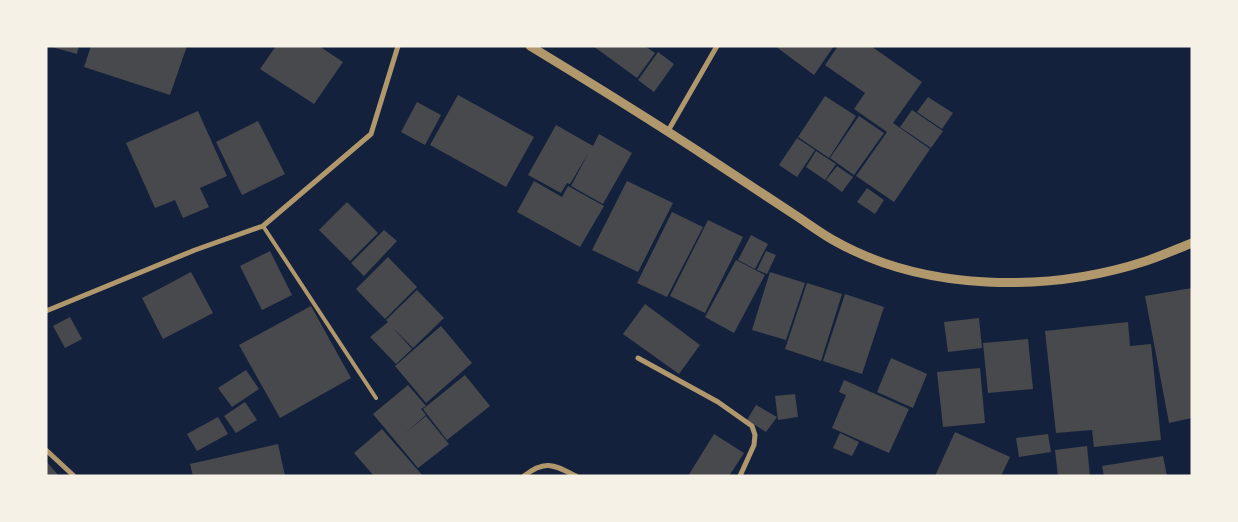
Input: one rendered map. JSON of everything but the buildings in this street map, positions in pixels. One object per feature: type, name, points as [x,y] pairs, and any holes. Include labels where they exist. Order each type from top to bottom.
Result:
[{"type":"street","points":[[46,311],[195,250],[263,226],[371,134],[398,46]]},
{"type":"street","points":[[530,46],[668,131],[833,240],[868,257],[905,270],[988,282],[1031,282],[1063,279],[1146,261],[1192,243]]},
{"type":"street","points":[[668,131],[717,46]]},
{"type":"street","points":[[638,358],[718,402],[752,426],[755,435],[754,445],[740,476]]},
{"type":"street","points":[[46,450],[74,476]]},
{"type":"street","points":[[524,476],[536,466],[555,466],[576,476]]},
{"type":"lane","points":[[263,226],[376,398]]}]
